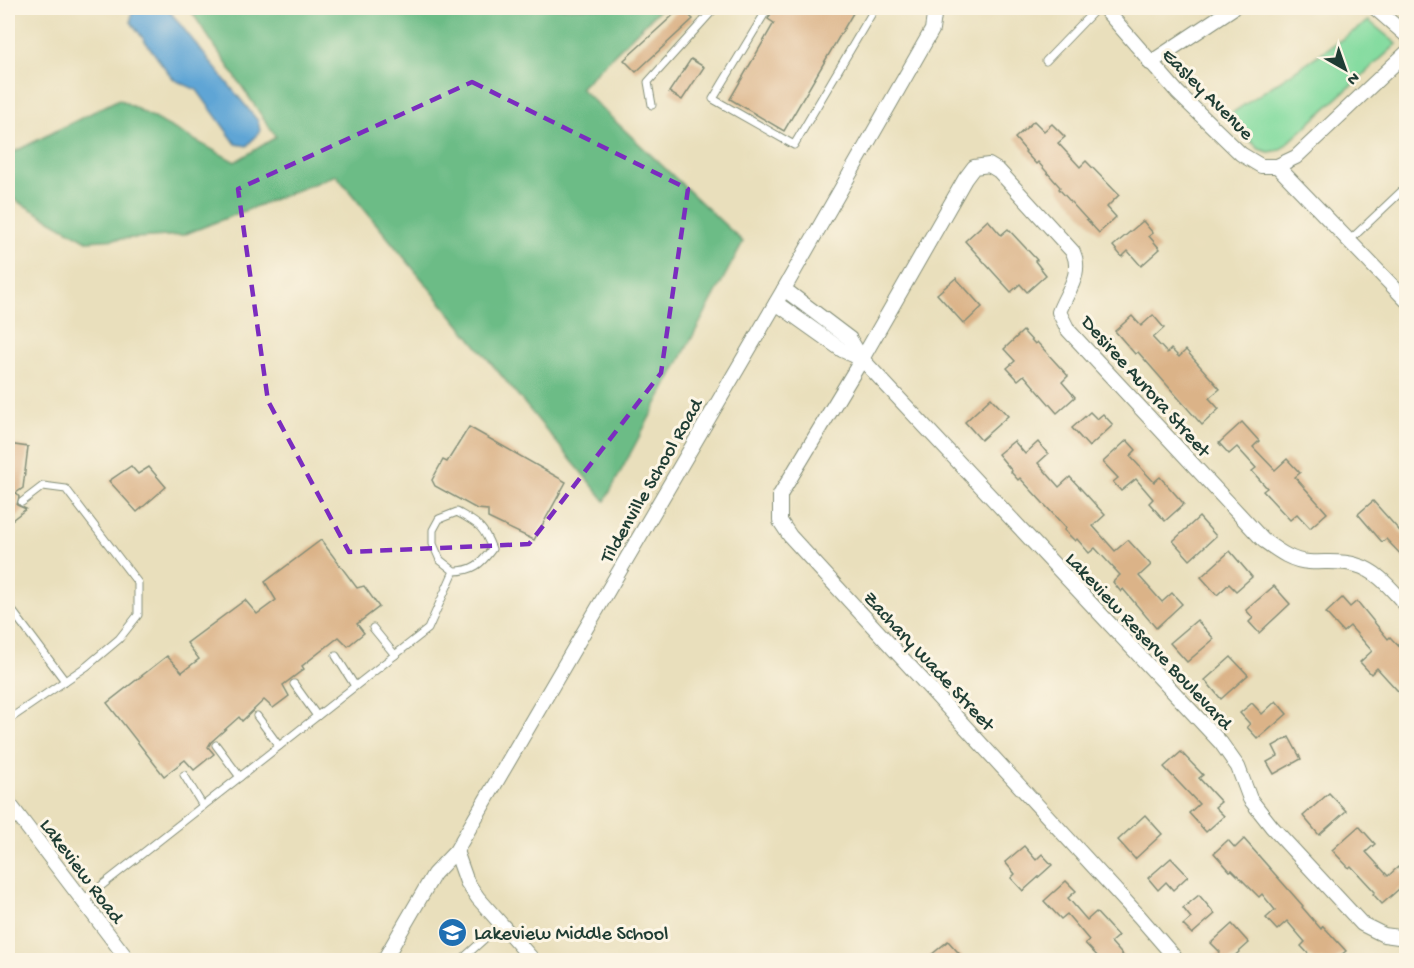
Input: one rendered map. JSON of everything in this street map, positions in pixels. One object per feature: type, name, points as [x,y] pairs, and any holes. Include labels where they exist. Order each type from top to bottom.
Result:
[{"type":"street","name":"Tildenville School Road","points":[[384,960],[434,874],[456,850],[776,303],[932,30],[934,8]]},
{"type":"street","name":"Easley Avenue","points":[[1104,8],[1178,93],[1241,154],[1261,166],[1277,166]]},
{"type":"street","points":[[1150,63],[1233,8]]},
{"type":"street","points":[[1375,8],[1407,35]]},
{"type":"street","points":[[1407,53],[1296,157],[1277,166],[1407,300]]},
{"type":"street","name":"Desiree Aurora Street","points":[[861,359],[965,179],[974,167],[989,165],[999,171],[1073,252],[1078,262],[1075,280],[1065,294],[1059,312],[1068,330],[1263,540],[1285,555],[1308,562],[1332,561],[1357,565],[1379,576],[1407,605]]},
{"type":"street","name":"Lakeview Reserve Boulevard","points":[[784,289],[850,339],[861,359],[1221,743],[1238,767],[1250,799],[1272,828],[1362,924],[1384,935],[1407,938]]},
{"type":"street","name":"Lakeview Reserve Boulevard","points":[[776,303],[842,350],[861,359]]},
{"type":"street","name":"Zachary Wade Street","points":[[861,359],[780,495],[780,521],[790,536],[1177,960]]},
{"type":"street","name":"Lakeview Road","points":[[8,802],[128,960]]},
{"type":"street","points":[[456,850],[467,882],[478,898],[533,960]]},
{"type":"lane","points":[[652,105],[648,82],[715,8]]},
{"type":"lane","points":[[768,8],[713,99],[794,145],[875,8]]},
{"type":"lane","points":[[1046,61],[1097,8]]},
{"type":"lane","points":[[1349,241],[1407,187]]},
{"type":"lane","points":[[8,720],[65,681],[119,639],[138,615],[138,583],[66,489],[44,486],[22,502]]},
{"type":"lane","points":[[457,512],[480,526],[487,535],[492,549],[481,563],[467,571],[454,571],[440,560],[434,544],[433,530],[439,519],[457,512]]},
{"type":"lane","points":[[82,901],[428,629],[454,571]]},
{"type":"lane","points":[[8,605],[65,681]]},
{"type":"lane","points":[[373,628],[395,655]]},
{"type":"lane","points":[[336,656],[355,686]]},
{"type":"lane","points":[[294,684],[317,716]]},
{"type":"lane","points":[[257,716],[279,746]]},
{"type":"lane","points":[[216,745],[240,777]]},
{"type":"lane","points":[[184,775],[202,806]]},
{"type":"lane","points":[[461,960],[471,957],[501,924]]},
{"type":"highlighted area","points":[[472,82],[688,189],[661,373],[529,544],[349,552],[268,401],[238,189]]},
{"type":"green space","points":[[189,8],[661,8],[580,88],[743,242],[605,501],[336,175],[183,235],[87,241],[8,196],[8,155],[119,99],[235,162],[276,137]]},
{"type":"green space","points":[[1369,21],[1397,44],[1280,150],[1269,152],[1259,149],[1226,117]]},
{"type":"water","points":[[132,8],[167,8],[258,121],[260,131],[247,146],[236,144],[197,90],[175,80],[170,75],[131,22]]},
{"type":"building","points":[[681,8],[693,19],[636,72],[624,60]]},
{"type":"building","points":[[774,8],[856,8],[784,131],[730,99],[774,23],[768,19]]},
{"type":"building","points":[[691,59],[704,67],[682,100],[669,92]]},
{"type":"building","points":[[1034,121],[1044,131],[1052,124],[1065,137],[1058,143],[1080,167],[1086,161],[1119,195],[1107,207],[1116,217],[1099,233],[1015,138]]},
{"type":"building","points":[[988,220],[1001,235],[1008,229],[1037,260],[1035,261],[1046,275],[1027,292],[1020,284],[1011,292],[965,241]]},
{"type":"building","points":[[1143,221],[1153,233],[1149,236],[1160,249],[1141,266],[1128,251],[1122,257],[1113,246]]},
{"type":"building","points":[[956,278],[982,307],[964,324],[937,294]]},
{"type":"building","points":[[1153,315],[1164,328],[1153,338],[1167,353],[1171,349],[1179,357],[1186,350],[1220,389],[1209,398],[1219,409],[1202,425],[1138,352],[1135,354],[1115,331],[1132,316],[1141,326]]},
{"type":"building","points":[[1023,331],[1035,344],[1037,342],[1068,376],[1062,382],[1075,397],[1057,413],[1024,375],[1018,380],[1007,368],[1015,361],[1004,349]]},
{"type":"building","points":[[991,398],[1008,416],[981,440],[965,422]]},
{"type":"building","points":[[1090,412],[1097,419],[1103,414],[1113,425],[1089,447],[1072,428]]},
{"type":"building","points":[[1242,422],[1259,441],[1253,447],[1275,470],[1287,459],[1300,473],[1295,477],[1327,513],[1310,528],[1297,514],[1290,520],[1263,491],[1267,488],[1252,471],[1256,468],[1237,447],[1229,454],[1219,443]]},
{"type":"building","points":[[469,427],[566,482],[534,540],[488,518],[488,510],[477,509],[435,486],[432,480],[443,460],[447,462]]},
{"type":"building","points":[[1127,440],[1136,450],[1130,456],[1154,482],[1160,477],[1184,504],[1165,521],[1149,503],[1153,499],[1136,479],[1121,491],[1113,482],[1118,478],[1103,462]]},
{"type":"building","points":[[1014,441],[1025,454],[1038,442],[1048,454],[1038,463],[1059,487],[1070,477],[1105,515],[1093,526],[1115,551],[1128,540],[1151,565],[1139,576],[1162,602],[1172,593],[1182,604],[1156,628],[1123,589],[1121,592],[1113,582],[1120,575],[1095,548],[1089,553],[1077,539],[1075,541],[1020,478],[1018,480],[1011,472],[998,454]]},
{"type":"building","points":[[8,444],[28,447],[23,488],[16,493],[19,497],[17,505],[26,509],[8,523]]},
{"type":"building","points":[[131,466],[138,474],[149,467],[166,487],[137,512],[109,481]]},
{"type":"building","points":[[1373,501],[1407,539],[1407,561],[1386,539],[1382,542],[1358,514]]},
{"type":"building","points":[[1199,517],[1216,536],[1190,560],[1173,541]]},
{"type":"building","points":[[321,540],[357,588],[364,586],[379,607],[357,624],[364,633],[348,646],[339,637],[302,666],[304,669],[283,685],[289,696],[273,708],[264,700],[242,721],[239,717],[211,742],[208,747],[214,754],[194,770],[185,760],[164,776],[107,703],[167,656],[182,672],[199,659],[187,643],[245,600],[257,614],[276,600],[265,582]]},
{"type":"building","points":[[1230,551],[1252,577],[1236,591],[1229,584],[1217,595],[1201,577]]},
{"type":"building","points":[[1274,586],[1290,604],[1259,633],[1249,622],[1253,618],[1246,610]]},
{"type":"building","points":[[1342,598],[1350,607],[1357,601],[1388,639],[1390,637],[1407,655],[1407,701],[1377,668],[1371,674],[1360,662],[1372,651],[1350,626],[1343,632],[1326,613]]},
{"type":"building","points":[[1197,620],[1214,639],[1187,662],[1170,643]]},
{"type":"building","points":[[1231,657],[1248,675],[1221,699],[1205,680]]},
{"type":"building","points":[[1276,701],[1287,714],[1258,739],[1247,727],[1250,724],[1240,713],[1252,703],[1262,714]]},
{"type":"building","points":[[1289,737],[1301,759],[1274,774],[1267,762],[1278,756],[1273,746]]},
{"type":"building","points":[[1181,752],[1203,775],[1199,778],[1221,802],[1215,807],[1224,816],[1206,832],[1189,813],[1199,804],[1164,767]]},
{"type":"building","points":[[1329,793],[1346,811],[1319,835],[1303,816]]},
{"type":"building","points":[[1145,815],[1162,834],[1135,859],[1118,840]]},
{"type":"building","points":[[1359,826],[1375,844],[1366,852],[1388,876],[1398,867],[1407,877],[1407,882],[1382,904],[1373,894],[1375,892],[1351,866],[1349,868],[1332,850]]},
{"type":"building","points":[[1244,839],[1321,929],[1323,926],[1346,951],[1335,960],[1314,960],[1301,946],[1305,942],[1287,921],[1277,930],[1266,918],[1275,910],[1262,894],[1259,897],[1214,853],[1228,840],[1235,848]]},
{"type":"building","points":[[1024,846],[1036,860],[1042,854],[1052,865],[1023,891],[1011,878],[1015,874],[1005,862]]},
{"type":"building","points":[[1171,858],[1188,876],[1173,890],[1166,882],[1158,890],[1148,878]]},
{"type":"building","points":[[1066,881],[1076,891],[1068,898],[1087,920],[1096,912],[1118,936],[1111,942],[1127,960],[1101,960],[1085,943],[1089,940],[1067,914],[1061,919],[1044,901]]},
{"type":"building","points":[[1199,895],[1215,914],[1192,934],[1183,925],[1191,918],[1183,908]]},
{"type":"building","points":[[1232,924],[1249,943],[1230,960],[1210,960],[1220,952],[1211,943]]},
{"type":"building","points":[[948,941],[965,960],[925,960]]},
{"type":"place","name":"Lakeview Middle School","points":[[453,932]]}]
